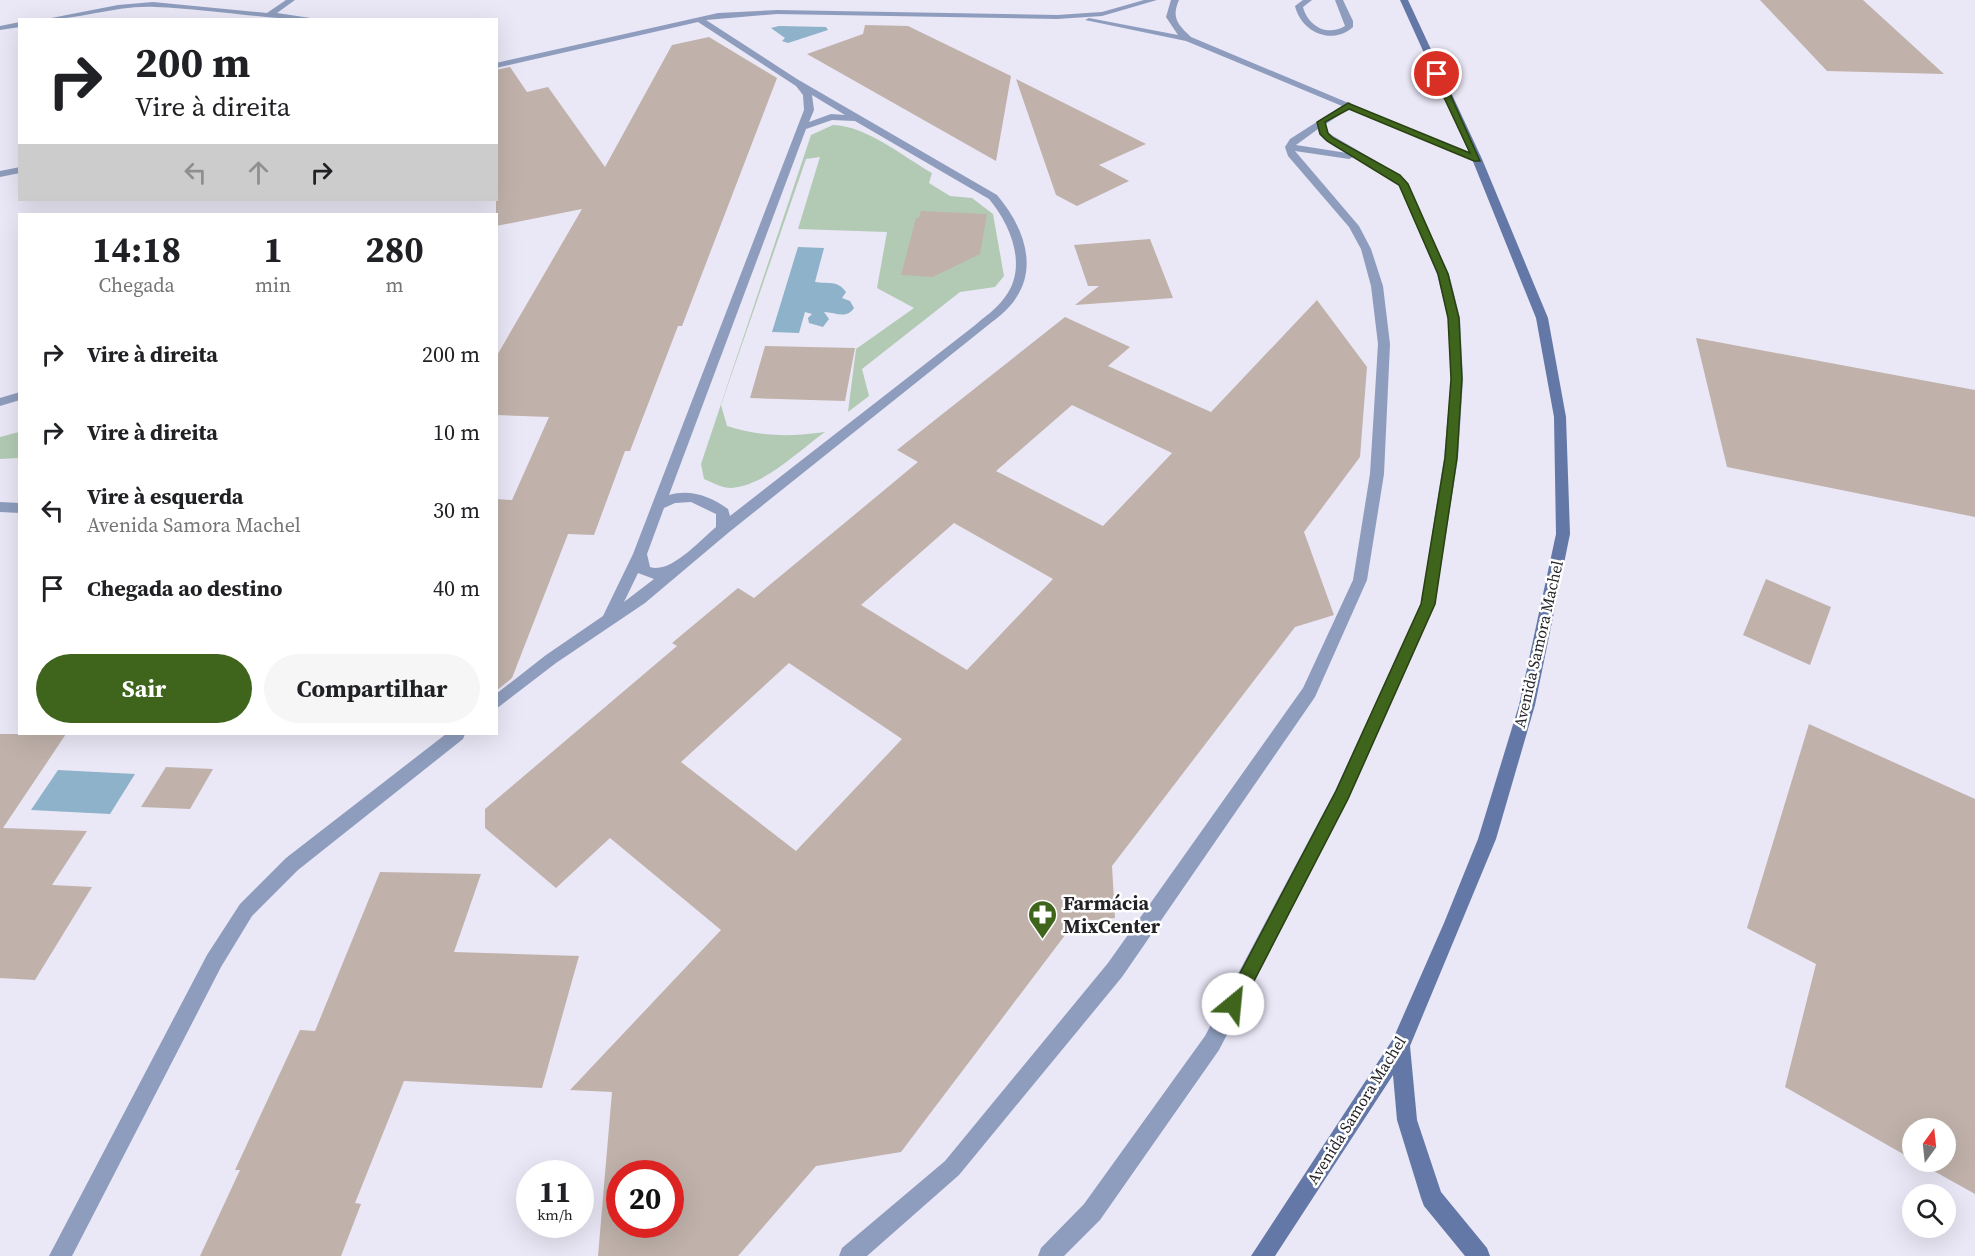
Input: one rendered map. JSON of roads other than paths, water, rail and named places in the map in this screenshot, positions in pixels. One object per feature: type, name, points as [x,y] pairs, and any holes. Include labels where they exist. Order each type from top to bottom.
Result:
[{"type":"main road","name":"Avenida Samora Machel","points":[[1262,1256],[1400,1046],[1487,839],[1527,705],[1563,534],[1560,417],[1542,318],[1477,159],[1404,0]]},
{"type":"main road","points":[[1400,1046],[1407,1120],[1432,1198],[1479,1256]]},
{"type":"street","points":[[269,15],[291,0]]},
{"type":"street","points":[[498,66],[718,15],[777,12],[1057,16],[1102,14],[1153,0]]},
{"type":"street","points":[[1175,0],[1168,12],[1169,19],[1188,39]]},
{"type":"street","points":[[1308,0],[1299,6],[1304,22],[1310,28],[1331,33],[1346,31],[1349,27],[1349,21],[1339,0]]},
{"type":"street","points":[[56,18],[118,7],[153,4],[300,18]]},
{"type":"street","points":[[1057,16],[1188,39],[1477,159]]},
{"type":"street","points":[[498,701],[551,659],[678,569],[723,529],[978,328],[1011,298],[1019,283],[1019,247],[1008,212],[993,197],[794,81],[699,19]]},
{"type":"street","points":[[0,28],[18,24]]},
{"type":"street","points":[[609,619],[640,555],[803,127],[810,102],[807,94],[794,81]]},
{"type":"street","points":[[850,1256],[952,1168],[1115,970],[1309,692],[1360,580],[1378,462],[1384,344],[1377,286],[1366,249],[1354,226],[1291,154],[1290,147],[1293,141],[1348,105]]},
{"type":"street","points":[[803,127],[831,117],[861,120]]},
{"type":"street","points":[[1049,1256],[1092,1212],[1212,1043],[1342,795],[1428,604],[1451,458],[1457,379],[1454,318],[1443,274],[1403,184],[1396,177],[1363,161],[1330,139],[1324,134],[1321,122]]},
{"type":"street","points":[[1290,147],[1338,153],[1363,161]]},
{"type":"street","points":[[0,174],[18,170]]},
{"type":"street","points":[[0,402],[18,397]]},
{"type":"street","points":[[658,505],[668,499],[699,498],[723,512],[723,529]]},
{"type":"street","points":[[0,507],[18,508]]},
{"type":"street","points":[[640,555],[644,570],[649,572],[663,574],[678,569]]},
{"type":"street","points":[[60,1256],[214,961],[246,910],[292,864],[456,735]]},
{"type":"water","points":[[779,26],[826,27],[828,30],[788,43],[782,41],[785,38],[771,28]]},
{"type":"water","points":[[798,247],[824,248],[815,282],[832,283],[843,288],[846,292],[842,298],[850,301],[854,308],[844,315],[824,312],[829,319],[823,327],[809,323],[808,318],[812,314],[805,312],[799,333],[772,332]]},
{"type":"water","points":[[58,770],[135,774],[110,814],[31,810]]},
{"type":"place","name":"Farmácia MixCenter","points":[[1042,940]]}]
